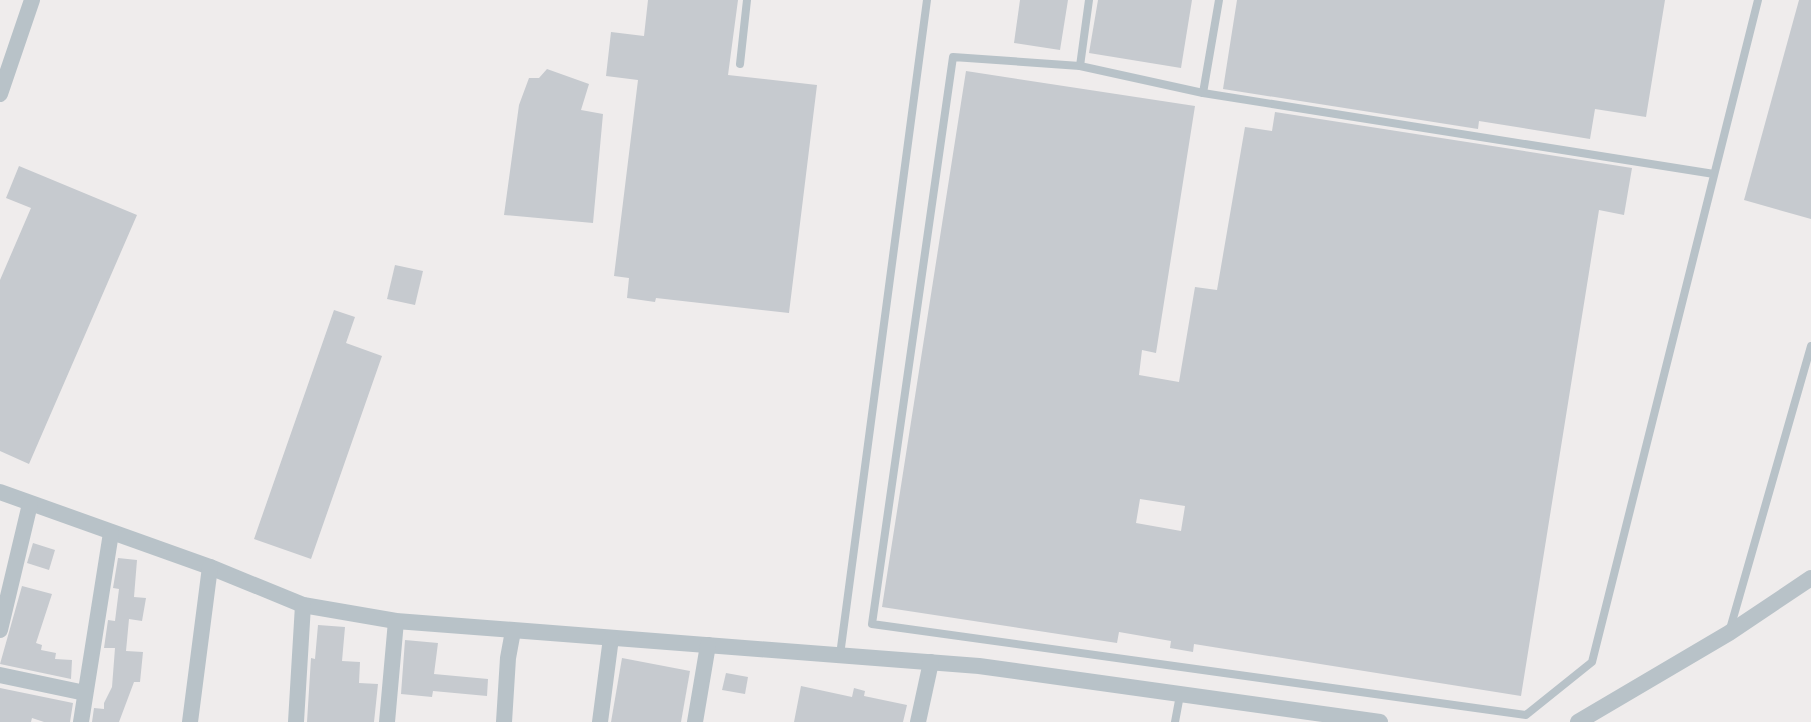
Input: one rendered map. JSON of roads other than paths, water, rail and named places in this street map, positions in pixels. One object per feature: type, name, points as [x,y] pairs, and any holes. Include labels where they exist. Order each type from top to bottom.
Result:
[{"type":"street","points":[[0,94],[32,0]]},
{"type":"street","points":[[0,492],[210,567],[303,605],[396,621],[979,666],[1380,722]]},
{"type":"street","points":[[0,630],[30,504]]},
{"type":"street","points":[[81,722],[111,533]]},
{"type":"street","points":[[190,722],[210,567]]},
{"type":"street","points":[[1578,722],[1729,633],[1811,578]]},
{"type":"street","points":[[296,722],[303,605]]},
{"type":"street","points":[[387,722],[396,621]]},
{"type":"street","points":[[504,722],[513,631]]},
{"type":"street","points":[[600,722],[611,638]]},
{"type":"street","points":[[695,722],[708,645]]},
{"type":"street","points":[[918,722],[931,662]]},
{"type":"street","points":[[0,675],[85,693]]},
{"type":"lane","points":[[740,64],[747,0]]},
{"type":"lane","points":[[840,655],[927,0]]},
{"type":"lane","points":[[1080,66],[1089,0]]},
{"type":"lane","points":[[1203,93],[1219,0]]},
{"type":"lane","points":[[1714,174],[1203,93],[1080,66],[953,57],[872,624],[1526,715],[1592,662],[1758,0]]},
{"type":"lane","points":[[1729,633],[1811,346]]},
{"type":"lane","points":[[1175,722],[1180,694]]}]
